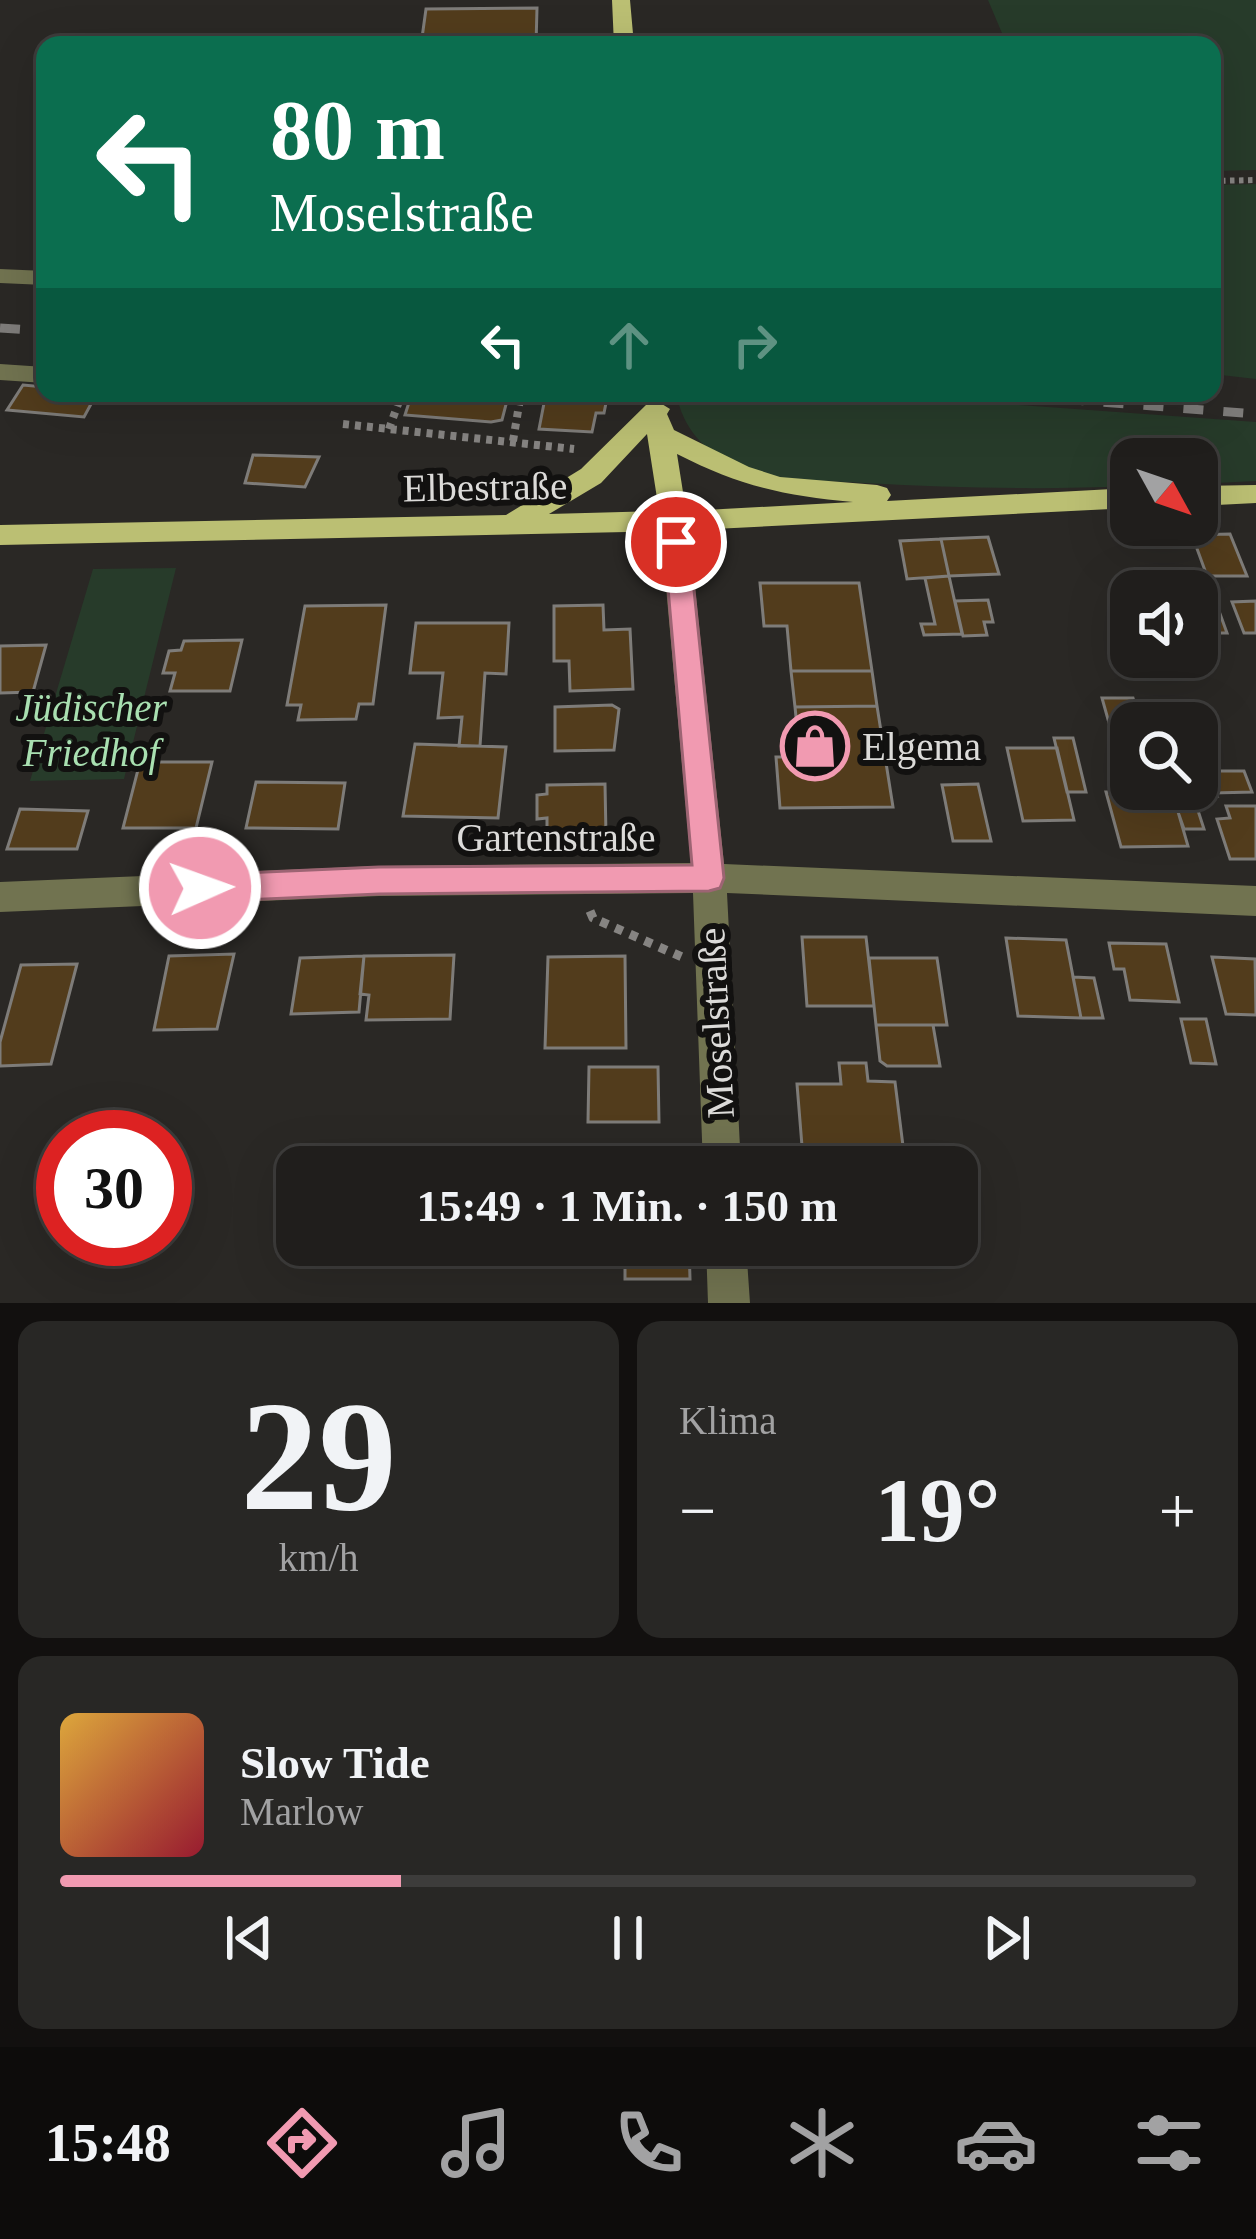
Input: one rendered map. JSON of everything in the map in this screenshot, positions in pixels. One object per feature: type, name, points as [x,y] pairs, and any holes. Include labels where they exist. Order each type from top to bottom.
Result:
[{"type":"main road","points":[[621,0],[623,36]]},
{"type":"main road","points":[[658,412],[674,521]]},
{"type":"main road","points":[[510,524],[591,476],[658,412]]},
{"type":"main road","name":"Elbestraße","points":[[658,412],[739,474],[779,486],[972,505]]},
{"type":"main road","points":[[1218,495],[1256,494]]},
{"type":"main road","name":"Elbestraße","points":[[0,535],[674,521],[1110,500]]},
{"type":"street","points":[[0,276],[36,278]]},
{"type":"street","points":[[0,372],[36,374]]},
{"type":"street","name":"Moselstraße","points":[[674,521],[709,878],[721,1146]]},
{"type":"street","name":"Gartenstraße","points":[[0,897],[379,881],[709,878],[1256,901]]},
{"type":"street","points":[[727,1266],[728,1303]]},
{"type":"path","points":[[1221,181],[1256,180]]},
{"type":"path","points":[[389,429],[399,402]]},
{"type":"path","points":[[513,441],[520,402]]},
{"type":"path","points":[[343,424],[594,451]]},
{"type":"path","points":[[571,879],[593,918],[670,955],[713,963]]},
{"type":"green space","points":[[988,0],[1256,0],[1256,170],[1221,171],[1221,36],[1003,36]]},
{"type":"green space","points":[[1256,184],[1256,379],[1221,375],[1221,185]]},
{"type":"green space","points":[[678,402],[976,402],[1256,422],[1256,481],[1218,483],[1218,438],[1110,438],[1110,487],[816,481],[737,466],[714,453],[689,428]]},
{"type":"green space","name":"Jüdischer Friedhof","points":[[176,568],[124,779],[30,781],[93,569]]},
{"type":"building","points":[[537,8],[536,36],[422,36],[426,9]]},
{"type":"building","points":[[23,385],[36,386],[36,402],[92,402],[84,417],[7,410]]},
{"type":"building","points":[[409,402],[507,402],[502,420],[491,422],[405,415]]},
{"type":"building","points":[[544,402],[606,402],[604,413],[596,413],[592,432],[539,429]]},
{"type":"building","points":[[253,455],[319,457],[305,487],[245,483]]},
{"type":"building","points":[[1218,534],[1230,534],[1247,576],[1218,576],[1218,570],[1205,570],[1196,546],[1218,546]]},
{"type":"building","points":[[988,537],[999,574],[949,576],[941,539]]},
{"type":"building","points":[[941,539],[949,576],[907,579],[900,541]]},
{"type":"building","points":[[949,576],[962,634],[924,635],[921,624],[935,624],[925,578]]},
{"type":"building","points":[[760,583],[859,583],[872,671],[791,671],[787,626],[764,626]]},
{"type":"building","points":[[988,600],[993,622],[984,622],[987,635],[963,636],[955,601]]},
{"type":"building","points":[[1256,601],[1256,633],[1244,633],[1232,602]]},
{"type":"building","points":[[386,605],[373,704],[359,704],[356,719],[298,720],[301,705],[287,705],[305,606]]},
{"type":"building","points":[[603,605],[604,630],[630,629],[633,689],[570,691],[569,661],[554,661],[554,606]]},
{"type":"building","points":[[1218,611],[1219,611],[1227,633],[1218,633]]},
{"type":"building","points":[[416,623],[509,623],[506,674],[485,673],[480,746],[459,746],[462,717],[438,718],[443,673],[410,673]]},
{"type":"building","points":[[242,640],[230,691],[170,691],[175,673],[163,673],[169,651],[181,650],[184,641]]},
{"type":"building","points":[[46,645],[33,692],[0,693],[0,646]]},
{"type":"building","points":[[791,671],[872,671],[877,706],[795,707]]},
{"type":"building","points":[[1102,698],[1133,698],[1134,702],[1110,702],[1109,723]]},
{"type":"building","points":[[612,705],[619,709],[614,750],[555,751],[555,707]]},
{"type":"building","points":[[877,706],[893,807],[780,808],[776,757],[800,757],[795,707]]},
{"type":"building","points":[[1054,738],[1073,738],[1086,792],[1067,792]]},
{"type":"building","points":[[415,744],[506,747],[498,818],[403,816]]},
{"type":"building","points":[[1007,748],[1057,748],[1074,820],[1023,821]]},
{"type":"building","points":[[140,762],[212,762],[196,828],[123,828]]},
{"type":"building","points":[[1218,771],[1244,771],[1252,792],[1218,793]]},
{"type":"building","points":[[256,782],[345,783],[338,829],[246,828]]},
{"type":"building","points":[[605,784],[606,836],[547,838],[547,818],[537,819],[537,795],[547,794],[547,785]]},
{"type":"building","points":[[978,784],[991,841],[953,841],[942,785]]},
{"type":"building","points":[[1226,806],[1256,806],[1256,859],[1230,859],[1217,819],[1230,818]]},
{"type":"building","points":[[20,809],[88,811],[77,849],[7,849]]},
{"type":"building","points":[[1111,810],[1178,810],[1188,846],[1121,847]]},
{"type":"building","points":[[1177,810],[1198,810],[1204,829],[1184,829]]},
{"type":"building","points":[[802,937],[866,937],[874,1006],[807,1006]]},
{"type":"building","points":[[1006,938],[1066,940],[1081,1018],[1018,1016]]},
{"type":"building","points":[[1109,943],[1166,944],[1179,1002],[1130,1000],[1124,969],[1114,969]]},
{"type":"building","points":[[234,954],[217,1029],[154,1030],[169,956]]},
{"type":"building","points":[[454,955],[450,1019],[366,1020],[369,995],[360,994],[364,956]]},
{"type":"building","points":[[364,956],[359,1012],[291,1014],[300,958]]},
{"type":"building","points":[[625,956],[626,1048],[545,1048],[548,957]]},
{"type":"building","points":[[1212,957],[1255,959],[1256,1015],[1226,1014]]},
{"type":"building","points":[[869,958],[937,958],[947,1025],[876,1025]]},
{"type":"building","points":[[77,964],[51,1064],[0,1066],[0,1042],[21,965]]},
{"type":"building","points":[[1073,977],[1094,978],[1103,1018],[1081,1018]]},
{"type":"building","points":[[1181,1019],[1206,1019],[1216,1064],[1191,1063]]},
{"type":"building","points":[[876,1025],[933,1025],[940,1066],[887,1066],[880,1061]]},
{"type":"building","points":[[839,1063],[866,1063],[868,1081],[895,1082],[903,1146],[802,1146],[797,1084],[841,1084]]},
{"type":"building","points":[[589,1067],[658,1067],[659,1122],[588,1122]]},
{"type":"building","points":[[625,1266],[690,1266],[690,1279],[625,1279]]},
{"type":"railway","points":[[0,328],[36,330]]},
{"type":"railway","points":[[1101,402],[1256,414]]},
{"type":"place","name":"Elgema","points":[[815,746]]},
{"type":"route","points":[[200,888],[709,878],[676,542]]}]
